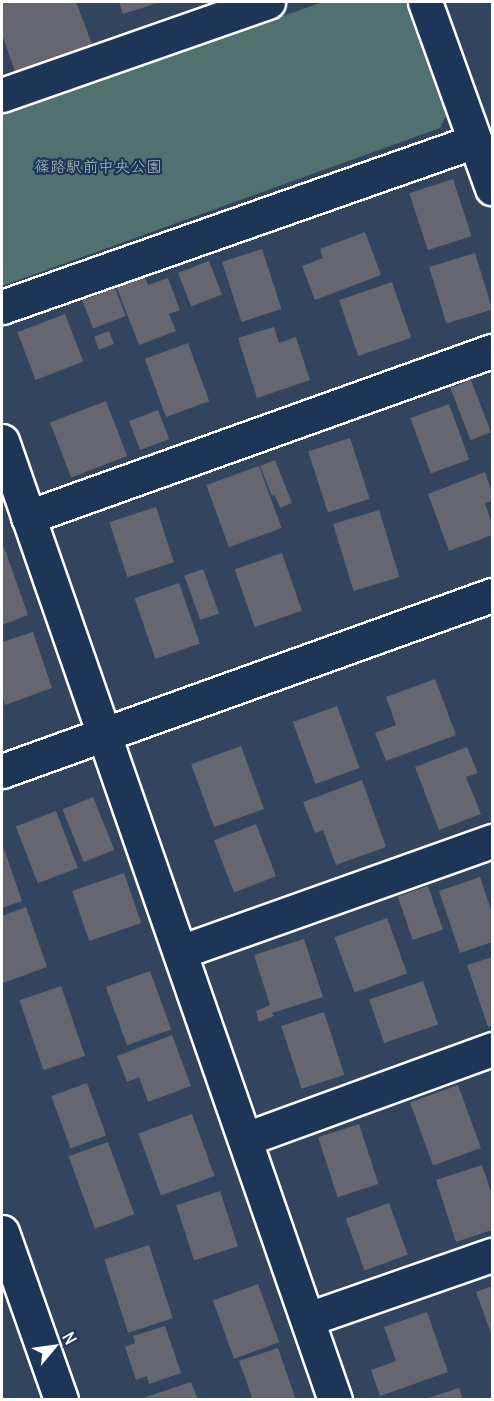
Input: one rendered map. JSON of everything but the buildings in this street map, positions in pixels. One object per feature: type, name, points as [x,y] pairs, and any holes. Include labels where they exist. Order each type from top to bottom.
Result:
[{"type":"street","points":[[2,94],[268,2]]},
{"type":"street","points":[[425,2],[492,188]]},
{"type":"street","points":[[2,307],[475,141]]},
{"type":"street","points":[[28,517],[492,351]]},
{"type":"street","points":[[2,441],[335,1400]]},
{"type":"street","points":[[2,771],[492,595]]},
{"type":"street","points":[[180,952],[492,841]]},
{"type":"street","points":[[245,1139],[492,1049]]},
{"type":"street","points":[[2,1232],[61,1400]]},
{"type":"street","points":[[308,1319],[492,1255]]},
{"type":"green space","name":"篠路駅前中央公園","points":[[323,2],[405,2],[446,116],[440,128],[2,286],[2,114]]}]
